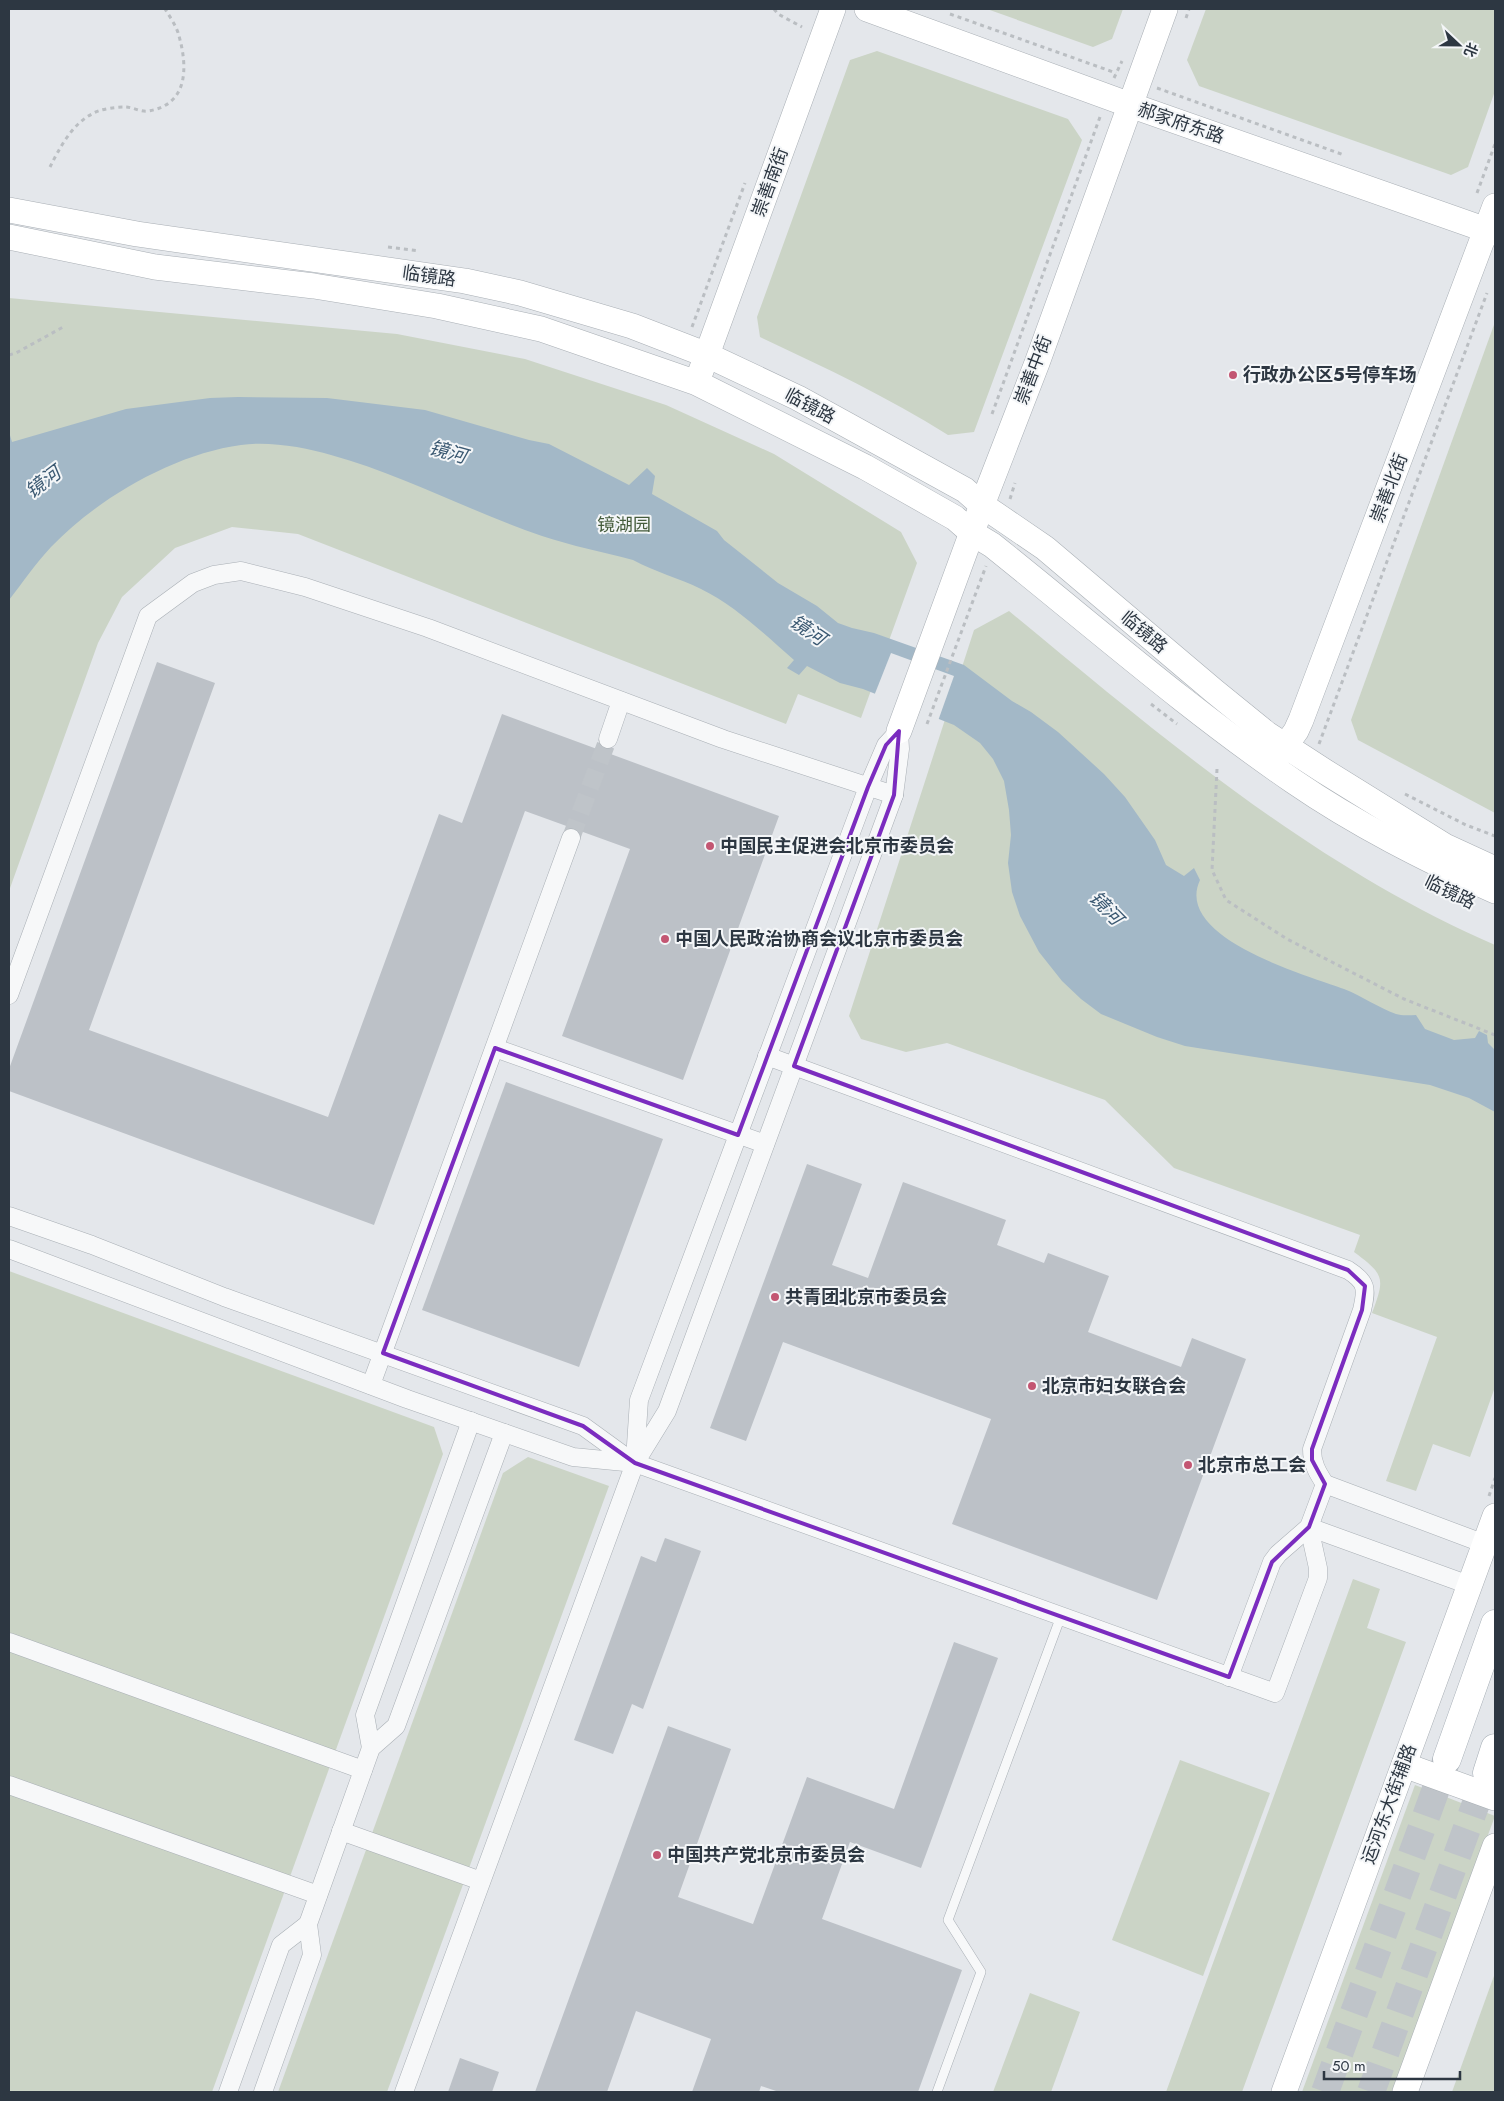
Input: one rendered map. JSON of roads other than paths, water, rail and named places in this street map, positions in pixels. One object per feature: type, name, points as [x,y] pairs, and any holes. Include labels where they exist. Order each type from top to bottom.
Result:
[{"type":"main road","points":[[1447,1759],[1495,1624]]},
{"type":"street","name":"崇善南街","points":[[697,383],[833,9]]},
{"type":"street","name":"郝家府东路","points":[[867,9],[1491,232]]},
{"type":"street","name":"崇善中街","points":[[899,731],[934,671],[969,541],[1037,363],[1118,100],[1127,77],[1165,9]]},
{"type":"street","name":"崇善北街","points":[[1278,756],[1301,720],[1491,232],[1495,206]]},
{"type":"street","name":"临镜路","points":[[9,210],[137,234],[474,283],[520,293],[632,326],[707,355],[798,398],[965,490],[982,505],[1045,548],[1214,691],[1278,756],[1338,810],[1417,855],[1495,892]]},
{"type":"street","name":"临镜路","points":[[9,237],[155,268],[314,286],[436,306],[541,329],[697,383],[865,467],[955,518],[969,541],[992,545],[1175,693],[1278,756],[1308,761],[1445,846],[1495,869]]},
{"type":"street","points":[[9,995],[148,616],[194,583],[214,575],[241,571],[305,587],[428,628],[723,739],[894,795]]},
{"type":"street","points":[[608,738],[621,701]]},
{"type":"street","points":[[635,1463],[639,1400],[868,787],[886,745],[899,731]]},
{"type":"street","points":[[404,2092],[635,1463],[667,1410],[894,795],[900,749],[899,731]]},
{"type":"street","points":[[371,1385],[571,838]]},
{"type":"street","points":[[495,1048],[765,1144]]},
{"type":"street","points":[[767,1056],[1348,1270],[1358,1277],[1365,1286],[1365,1296],[1362,1310],[1312,1449],[1312,1460],[1324,1484],[1485,1544]]},
{"type":"street","points":[[9,1216],[92,1245],[224,1297],[583,1426],[635,1463]]},
{"type":"street","points":[[9,1250],[573,1458],[635,1463],[1275,1693],[1318,1578],[1318,1568],[1309,1527]]},
{"type":"street","points":[[371,1748],[364,1715],[472,1421]]},
{"type":"street","points":[[263,2092],[312,1956],[308,1924],[371,1748],[396,1726],[504,1433]]},
{"type":"street","points":[[1229,1677],[1272,1562],[1278,1554],[1309,1527],[1324,1484]]},
{"type":"street","name":"运河东大街辅路","points":[[1284,2092],[1495,1516]]},
{"type":"street","points":[[1309,1527],[1470,1585]]},
{"type":"street","points":[[9,1642],[363,1770]]},
{"type":"street","points":[[1404,1765],[1492,1773]]},
{"type":"street","points":[[9,1785],[318,1896]]},
{"type":"street","points":[[341,1831],[481,1881]]},
{"type":"street","points":[[1405,2092],[1495,1846]]},
{"type":"street","points":[[228,2092],[282,1945],[308,1924]]},
{"type":"lane","points":[[936,2092],[981,1972],[948,1920],[1061,1616]]},
{"type":"water","name":"镜河","points":[[210,398],[327,398],[425,410],[549,444],[629,485],[647,468],[655,476],[652,494],[717,531],[724,540],[778,583],[817,606],[838,623],[874,633],[964,665],[1058,732],[1104,774],[1125,797],[1155,840],[1166,865],[1184,876],[1194,868],[1200,880],[1197,901],[1206,920],[1224,936],[1248,951],[1275,964],[1344,989],[1396,1014],[1416,1015],[1425,1029],[1454,1040],[1475,1038],[1479,1031],[1487,1035],[1488,1043],[1495,1050],[1495,1112],[1469,1098],[1430,1085],[1185,1046],[1157,1037],[1101,1014],[1062,981],[1039,952],[1020,916],[1012,892],[1008,863],[1011,835],[1004,781],[993,759],[980,743],[954,725],[863,689],[840,683],[807,666],[799,675],[787,668],[794,660],[761,631],[738,612],[693,585],[633,560],[542,536],[358,463],[310,450],[286,446],[252,444],[216,450],[164,468],[114,496],[70,529],[51,547],[9,600],[9,432],[12,442],[126,409]]},
{"type":"tunnel","points":[[571,838],[608,739]]},
{"type":"tunnel","points":[[1325,2092],[1447,1759]]},
{"type":"tunnel","points":[[1371,2092],[1487,1773]]},
{"type":"place","name":"行政办公区5号停车场","points":[[1233,375]]},
{"type":"place","name":"中国民主促进会北京市委员会","points":[[710,846]]},
{"type":"place","name":"中国人民政治协商会议北京市委员会","points":[[665,939]]},
{"type":"place","name":"共青团北京市委员会","points":[[775,1297]]},
{"type":"place","name":"北京市妇女联合会","points":[[1032,1386]]},
{"type":"place","name":"北京市总工会","points":[[1188,1465]]},
{"type":"place","name":"中国共产党北京市委员会","points":[[657,1855]]},
{"type":"park label","name":"镜湖园","points":[[624,525]]}]
